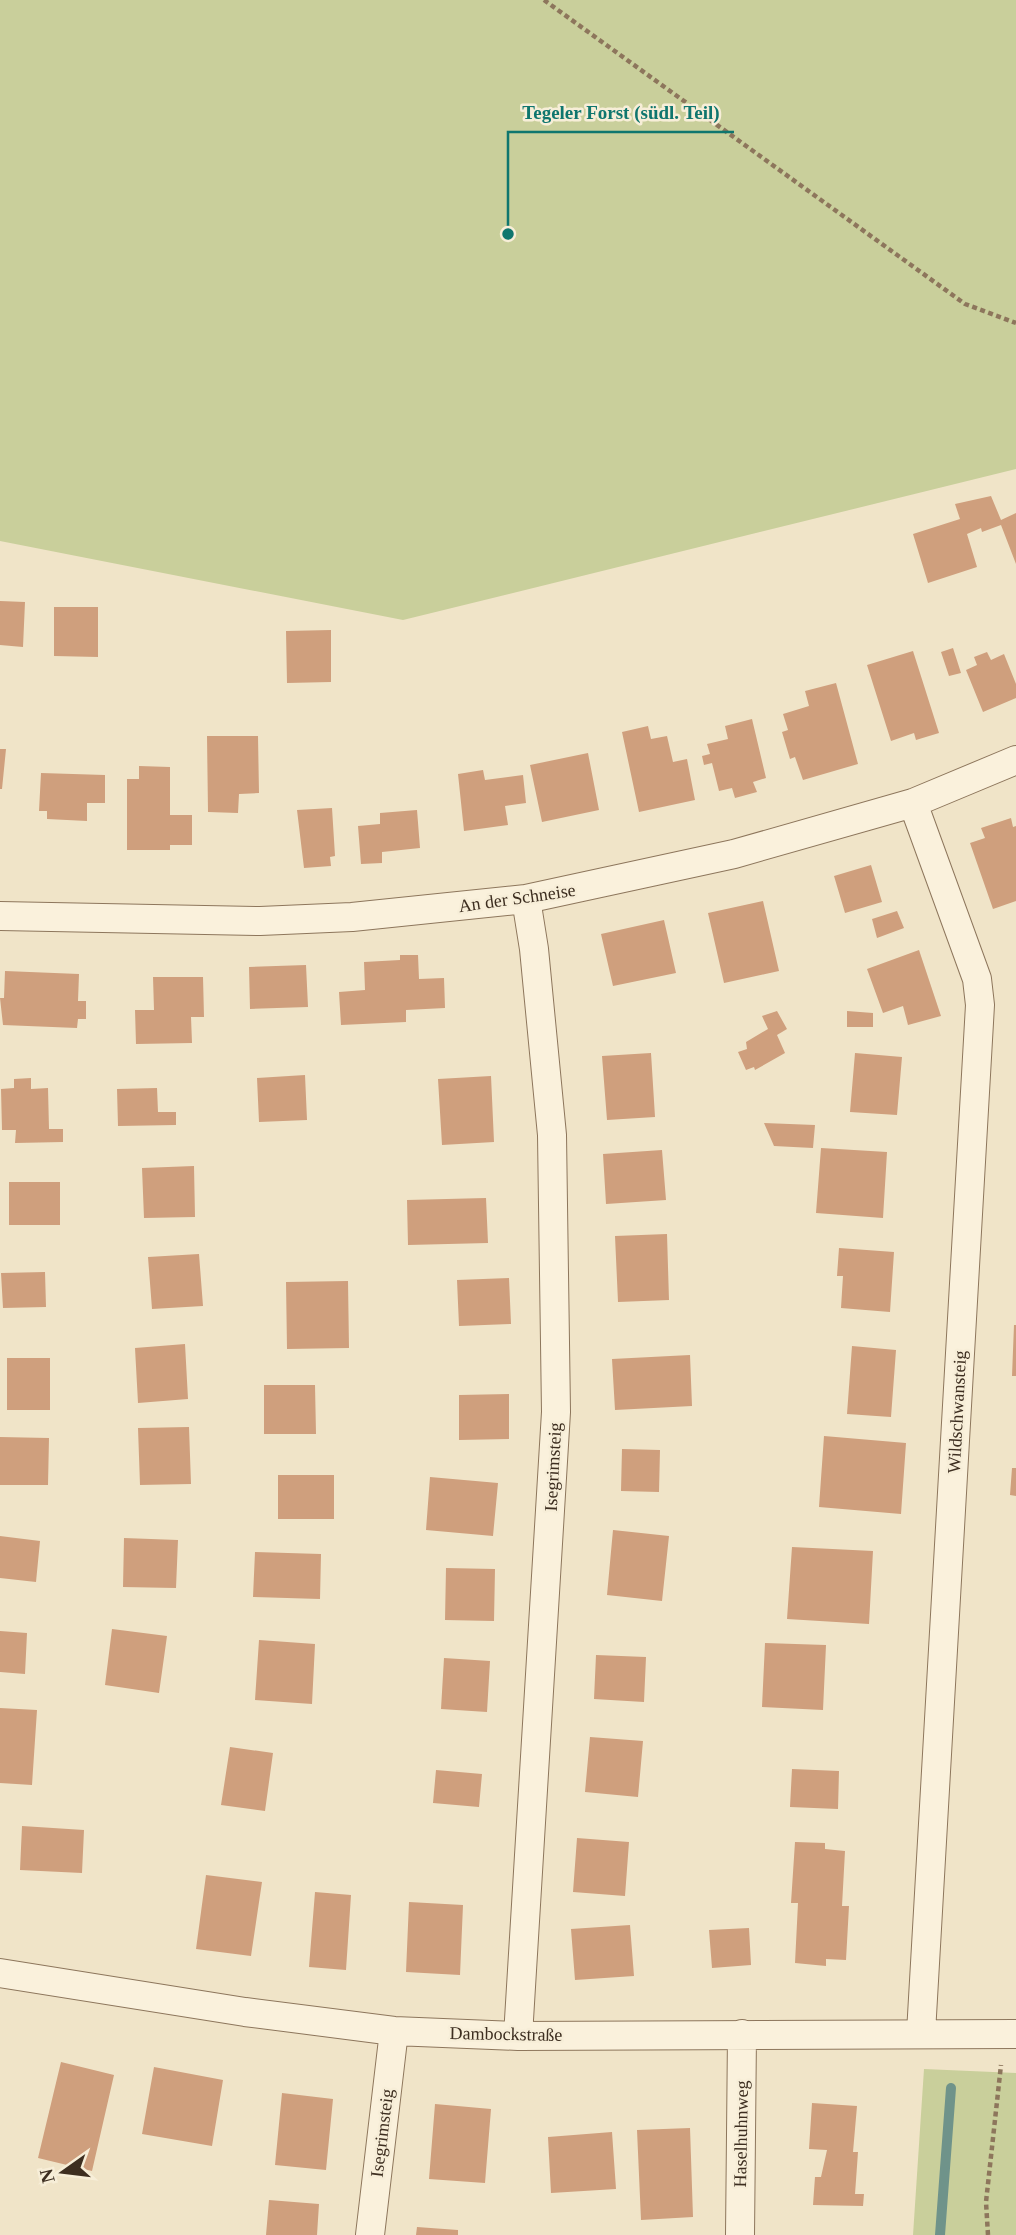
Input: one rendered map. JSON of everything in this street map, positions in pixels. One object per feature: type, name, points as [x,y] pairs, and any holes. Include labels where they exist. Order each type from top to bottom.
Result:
[{"type":"street","name":"An der Schneise","points":[[0,916],[260,921],[352,917],[526,899],[734,855],[913,803],[1016,760]]},
{"type":"street","name":"Wildschwansteig","points":[[913,803],[977,979],[980,1005],[920,2033]]},
{"type":"street","name":"Isegrimsteig","points":[[518,2036],[556,1418],[552,1135],[534,949],[526,899]]},
{"type":"street","name":"Dambockstraße","points":[[0,1973],[245,2012],[394,2031],[518,2036],[1010,2034]]},
{"type":"street","name":"Isegrimsteig","points":[[370,2235],[394,2031]]},
{"type":"street","name":"Haselhuhnweg","points":[[740,2235],[742,2034]]},
{"type":"path","points":[[544,0],[965,304],[1016,323]]},
{"type":"path","points":[[988,2235],[986,2202],[1010,2034]]},
{"type":"green space","points":[[0,0],[1016,0],[1016,469],[403,620],[0,541]]},
{"type":"green space","points":[[924,2069],[1016,2073],[1016,2235],[913,2235]]},
{"type":"building","points":[[991,496],[1001,520],[1016,513],[1016,564],[1001,525],[982,532],[981,528],[967,534],[977,567],[928,583],[913,534],[960,519],[955,504]]},
{"type":"building","points":[[0,601],[25,602],[23,647],[0,645]]},
{"type":"building","points":[[54,607],[98,607],[98,657],[54,656]]},
{"type":"building","points":[[331,630],[331,682],[287,683],[286,631]]},
{"type":"building","points":[[953,648],[961,673],[949,676],[941,652]]},
{"type":"building","points":[[913,651],[939,733],[916,740],[914,733],[891,741],[867,665]]},
{"type":"building","points":[[987,652],[991,660],[1004,654],[1016,684],[1016,698],[983,712],[966,670],[977,665],[974,657]]},
{"type":"building","points":[[836,683],[858,764],[803,780],[795,757],[790,759],[782,732],[788,730],[783,714],[809,706],[805,691]]},
{"type":"building","points":[[752,719],[766,778],[753,782],[757,792],[735,798],[732,788],[719,791],[712,763],[704,765],[702,756],[710,754],[707,744],[728,739],[725,726]]},
{"type":"building","points":[[648,726],[651,739],[667,736],[673,762],[687,759],[695,800],[639,812],[622,732]]},
{"type":"building","points":[[207,736],[258,736],[259,793],[239,794],[238,813],[208,812]]},
{"type":"building","points":[[0,749],[6,749],[2,789],[0,789]]},
{"type":"building","points":[[588,753],[599,810],[542,822],[530,765]]},
{"type":"building","points":[[139,766],[170,767],[170,815],[192,815],[192,845],[170,845],[170,850],[127,850],[127,779],[139,779]]},
{"type":"building","points":[[483,770],[485,780],[523,775],[526,803],[505,806],[508,825],[464,831],[458,774]]},
{"type":"building","points":[[41,773],[105,775],[105,803],[87,803],[87,821],[47,819],[47,811],[39,811]]},
{"type":"building","points":[[332,808],[335,856],[330,857],[331,866],[304,868],[297,810]]},
{"type":"building","points":[[417,810],[420,848],[382,852],[382,863],[361,864],[358,826],[380,824],[380,813]]},
{"type":"building","points":[[1011,818],[1013,827],[1016,826],[1016,901],[993,909],[970,843],[985,838],[981,828]]},
{"type":"building","points":[[871,865],[882,902],[845,913],[834,876]]},
{"type":"building","points":[[763,901],[779,971],[724,983],[708,913]]},
{"type":"building","points":[[897,911],[904,928],[877,938],[872,919]]},
{"type":"building","points":[[664,920],[676,973],[613,986],[601,934]]},
{"type":"building","points":[[919,950],[941,1016],[908,1025],[903,1006],[883,1013],[867,969]]},
{"type":"building","points":[[400,955],[418,955],[419,979],[444,978],[445,1008],[406,1010],[406,1022],[341,1025],[339,992],[365,990],[364,962],[400,960]]},
{"type":"building","points":[[306,965],[308,1007],[250,1009],[249,967]]},
{"type":"building","points":[[5,971],[79,974],[78,1001],[86,1001],[86,1019],[78,1019],[77,1028],[3,1025],[0,998],[4,998]]},
{"type":"building","points":[[153,977],[203,977],[204,1017],[191,1017],[192,1043],[136,1044],[135,1010],[154,1010]]},
{"type":"building","points":[[777,1011],[787,1029],[777,1035],[785,1053],[755,1070],[754,1067],[746,1070],[738,1052],[747,1049],[746,1042],[768,1029],[762,1016]]},
{"type":"building","points":[[847,1011],[873,1013],[873,1027],[847,1027]]},
{"type":"building","points":[[651,1053],[655,1117],[607,1120],[602,1056]]},
{"type":"building","points":[[855,1053],[902,1057],[897,1115],[850,1112]]},
{"type":"building","points":[[305,1075],[307,1120],[259,1122],[257,1078]]},
{"type":"building","points":[[491,1076],[494,1142],[442,1145],[438,1079]]},
{"type":"building","points":[[31,1078],[31,1089],[48,1088],[49,1129],[63,1129],[63,1142],[15,1143],[16,1130],[2,1130],[1,1089],[14,1088],[14,1079]]},
{"type":"building","points":[[157,1088],[158,1112],[176,1112],[176,1125],[118,1126],[117,1089]]},
{"type":"building","points":[[764,1123],[815,1125],[813,1148],[774,1146]]},
{"type":"building","points":[[821,1148],[887,1152],[883,1218],[816,1213]]},
{"type":"building","points":[[662,1150],[666,1200],[606,1204],[603,1154]]},
{"type":"building","points":[[194,1166],[195,1217],[144,1218],[142,1168]]},
{"type":"building","points":[[9,1182],[60,1182],[60,1225],[9,1225]]},
{"type":"building","points":[[486,1198],[488,1243],[408,1245],[407,1200]]},
{"type":"building","points":[[667,1234],[669,1300],[618,1302],[615,1236]]},
{"type":"building","points":[[839,1248],[894,1252],[890,1312],[841,1308],[843,1276],[837,1276]]},
{"type":"building","points":[[199,1254],[203,1306],[152,1309],[148,1257]]},
{"type":"building","points":[[45,1272],[46,1307],[3,1308],[1,1273]]},
{"type":"building","points":[[509,1278],[511,1324],[459,1326],[457,1280]]},
{"type":"building","points":[[348,1281],[349,1348],[287,1349],[286,1282]]},
{"type":"building","points":[[1014,1325],[1016,1376],[1012,1376]]},
{"type":"building","points":[[185,1344],[188,1399],[138,1403],[135,1348]]},
{"type":"building","points":[[852,1346],[896,1350],[891,1417],[847,1414]]},
{"type":"building","points":[[690,1355],[692,1406],[615,1410],[612,1359]]},
{"type":"building","points":[[7,1358],[50,1358],[50,1410],[7,1410]]},
{"type":"building","points":[[264,1385],[315,1385],[316,1434],[264,1434]]},
{"type":"building","points":[[509,1394],[509,1439],[459,1440],[459,1395]]},
{"type":"building","points":[[189,1427],[191,1484],[140,1485],[138,1428]]},
{"type":"building","points":[[824,1436],[906,1443],[901,1514],[819,1507]]},
{"type":"building","points":[[0,1437],[49,1438],[48,1485],[0,1485]]},
{"type":"building","points":[[622,1449],[660,1450],[659,1492],[621,1491]]},
{"type":"building","points":[[1012,1468],[1016,1468],[1016,1496],[1010,1495]]},
{"type":"building","points":[[278,1475],[334,1475],[334,1519],[278,1519]]},
{"type":"building","points":[[430,1477],[498,1483],[493,1536],[426,1530]]},
{"type":"building","points":[[613,1530],[669,1536],[662,1601],[607,1595]]},
{"type":"building","points":[[0,1536],[40,1541],[36,1582],[0,1578]]},
{"type":"building","points":[[124,1538],[178,1540],[176,1588],[123,1587]]},
{"type":"building","points":[[792,1547],[873,1551],[869,1624],[787,1619]]},
{"type":"building","points":[[255,1552],[321,1554],[320,1599],[253,1597]]},
{"type":"building","points":[[446,1568],[495,1569],[494,1621],[445,1620]]},
{"type":"building","points":[[112,1629],[167,1636],[159,1693],[105,1685]]},
{"type":"building","points":[[0,1631],[27,1633],[25,1674],[0,1672]]},
{"type":"building","points":[[259,1640],[315,1644],[312,1704],[255,1700]]},
{"type":"building","points":[[765,1643],[826,1645],[823,1710],[762,1707]]},
{"type":"building","points":[[596,1655],[646,1657],[644,1702],[594,1699]]},
{"type":"building","points":[[444,1658],[490,1661],[487,1712],[441,1709]]},
{"type":"building","points":[[0,1708],[37,1710],[32,1785],[0,1783]]},
{"type":"building","points":[[590,1737],[643,1741],[638,1797],[585,1792]]},
{"type":"building","points":[[230,1747],[273,1753],[265,1811],[221,1805]]},
{"type":"building","points":[[792,1769],[839,1771],[838,1809],[790,1807]]},
{"type":"building","points":[[436,1770],[482,1774],[479,1807],[433,1803]]},
{"type":"building","points":[[22,1826],[84,1830],[82,1873],[20,1870]]},
{"type":"building","points":[[577,1838],[629,1842],[625,1896],[573,1892]]},
{"type":"building","points":[[795,1842],[825,1843],[825,1849],[845,1851],[842,1906],[849,1906],[846,1960],[826,1959],[826,1966],[795,1963],[798,1903],[791,1903]]},
{"type":"building","points":[[206,1875],[262,1882],[251,1956],[196,1949]]},
{"type":"building","points":[[315,1892],[351,1895],[346,1970],[309,1967]]},
{"type":"building","points":[[409,1902],[463,1905],[460,1975],[406,1972]]},
{"type":"building","points":[[630,1925],[634,1976],[575,1980],[571,1929]]},
{"type":"building","points":[[749,1928],[751,1965],[712,1968],[709,1930]]},
{"type":"building","points":[[61,2062],[114,2075],[92,2171],[38,2158]]},
{"type":"building","points":[[154,2067],[223,2080],[212,2146],[142,2134]]},
{"type":"building","points":[[282,2093],[333,2099],[326,2170],[275,2165]]},
{"type":"building","points":[[812,2103],[857,2106],[853,2152],[858,2152],[855,2194],[864,2194],[863,2206],[813,2205],[815,2177],[821,2177],[827,2150],[809,2149]]},
{"type":"building","points":[[435,2104],[491,2109],[485,2183],[429,2179]]},
{"type":"building","points":[[690,2128],[693,2217],[641,2220],[637,2130]]},
{"type":"building","points":[[612,2132],[616,2189],[551,2193],[548,2137]]},
{"type":"building","points":[[269,2200],[319,2204],[317,2235],[266,2235]]},
{"type":"building","points":[[417,2227],[458,2230],[458,2235],[416,2235]]},
{"type":"waterway","points":[[940,2235],[951,2088]]},
{"type":"place","name":"Tegeler Forst (südl. Teil)","points":[[508,234]]}]
